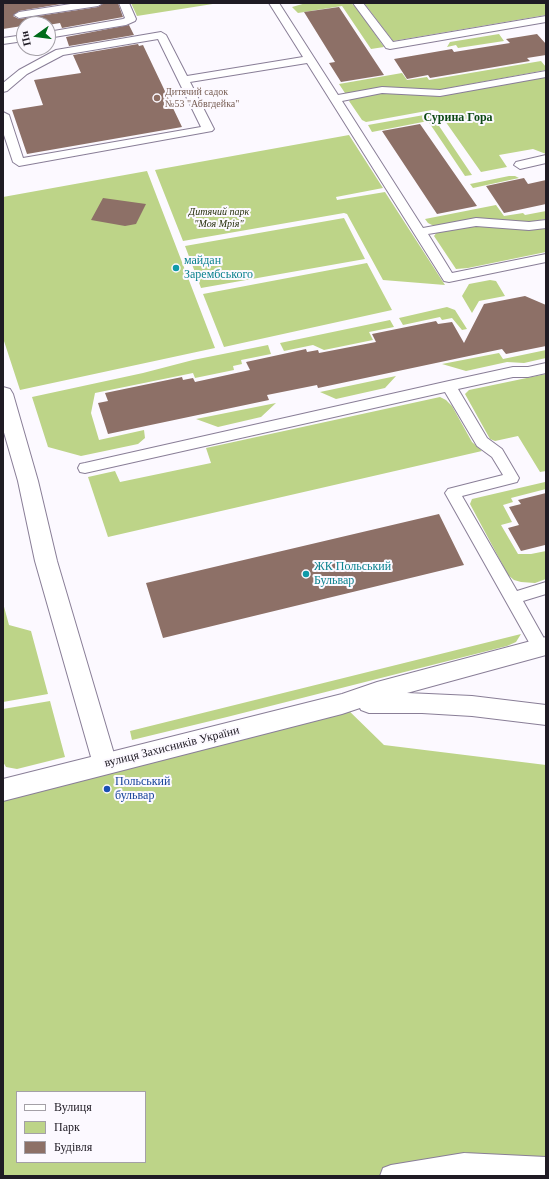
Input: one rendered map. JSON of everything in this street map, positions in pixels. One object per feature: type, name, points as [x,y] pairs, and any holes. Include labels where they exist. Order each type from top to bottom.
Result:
[{"type":"street","points":[[3,394],[28,481],[46,560],[105,764]]},
{"type":"street","name":"вулиця Захисників України","points":[[3,790],[342,704],[378,692],[544,647]]},
{"type":"street","name":"вулиця Захисників України","points":[[342,704],[422,703],[472,706],[546,715]]},
{"type":"lane","points":[[19,15],[98,3]]},
{"type":"lane","points":[[56,34],[126,22],[131,19],[124,3]]},
{"type":"lane","points":[[288,3],[274,4],[449,278],[546,258]]},
{"type":"lane","points":[[358,3],[390,46],[546,19]]},
{"type":"lane","points":[[3,88],[23,72],[60,52],[161,35],[208,129],[19,162],[3,115]]},
{"type":"lane","points":[[3,42],[16,40]]},
{"type":"lane","points":[[184,80],[310,59]]},
{"type":"lane","points":[[335,98],[382,90],[447,92],[546,74]]},
{"type":"lane","points":[[520,165],[546,159]]},
{"type":"lane","points":[[420,232],[476,222],[529,226],[546,224]]},
{"type":"lane","points":[[86,468],[513,372],[528,372],[546,368]]},
{"type":"lane","points":[[449,386],[482,442],[497,453],[512,478],[453,493],[513,598],[544,647]]},
{"type":"lane","points":[[513,598],[546,588]]},
{"type":"lane","points":[[391,1176],[464,1164],[546,1168]]},
{"type":"green space","points":[[131,3],[219,3],[137,16]]},
{"type":"green space","points":[[306,3],[351,3],[357,8],[384,47],[371,49],[342,6],[298,13],[292,7]]},
{"type":"green space","points":[[364,3],[546,3],[546,15],[393,41]]},
{"type":"green space","points":[[499,34],[504,41],[458,48],[456,45],[447,47],[450,42]]},
{"type":"green space","points":[[541,61],[546,67],[546,70],[443,89],[345,93],[339,84],[402,73],[407,80],[427,77],[429,80]]},
{"type":"green space","points":[[546,77],[546,154],[533,149],[499,155],[507,167],[481,172],[438,111],[432,110],[366,122],[362,120],[349,101],[352,98],[380,93],[441,96]]},
{"type":"green space","points":[[424,115],[433,117],[472,175],[465,176],[428,121],[372,132],[368,125]]},
{"type":"green space","name":"Дитячий парк \"Моя Мрія\"","points":[[349,135],[383,188],[336,197],[337,200],[385,192],[445,285],[383,280],[347,214],[344,213],[183,241],[155,170]]},
{"type":"green space","points":[[147,171],[215,348],[20,390],[3,338],[3,197]]},
{"type":"green space","points":[[509,176],[519,178],[473,188],[470,184]]},
{"type":"green space","points":[[496,205],[504,216],[523,213],[525,215],[546,211],[546,219],[529,222],[472,219],[434,226],[428,223],[425,219]]},
{"type":"green space","points":[[344,218],[365,259],[201,288],[185,246]]},
{"type":"green space","points":[[476,225],[534,229],[546,228],[546,252],[468,268],[456,269],[434,236],[437,232]]},
{"type":"green space","points":[[367,263],[392,310],[224,347],[203,294]]},
{"type":"green space","points":[[490,280],[496,281],[505,296],[479,301],[472,313],[462,296],[469,284]]},
{"type":"green space","points":[[447,307],[455,310],[467,329],[462,330],[452,318],[442,320],[440,317],[403,325],[399,318]]},
{"type":"green space","points":[[390,320],[394,327],[369,332],[373,340],[324,350],[313,345],[284,351],[280,343]]},
{"type":"green space","points":[[268,345],[271,354],[241,360],[242,364],[233,366],[234,370],[195,378],[193,373],[95,393],[91,413],[99,440],[144,430],[145,438],[138,444],[81,456],[48,447],[32,397],[143,373],[193,360]]},
{"type":"green space","points":[[546,350],[546,358],[524,363],[507,362],[466,371],[442,364],[499,353],[503,359]]},
{"type":"green space","points":[[546,374],[546,471],[540,472],[518,436],[495,441],[490,439],[465,394],[469,390]]},
{"type":"green space","points":[[396,376],[385,388],[336,399],[320,392]]},
{"type":"green space","points":[[440,397],[452,406],[472,442],[482,451],[108,537],[88,477],[115,471],[120,482],[211,463],[206,448]]},
{"type":"green space","points":[[276,403],[261,417],[218,427],[196,419]]},
{"type":"green space","points":[[545,482],[546,489],[511,498],[513,502],[503,505],[512,522],[501,525],[518,554],[531,554],[546,551],[546,579],[535,583],[521,582],[514,580],[508,575],[470,504],[472,499]]},
{"type":"green space","points":[[3,603],[9,625],[31,631],[48,694],[3,702]]},
{"type":"green space","points":[[521,634],[516,642],[507,646],[132,740],[130,731]]},
{"type":"green space","points":[[50,701],[65,757],[17,769],[6,767],[3,762],[3,709]]},
{"type":"green space","points":[[342,704],[384,745],[546,765],[546,1176],[3,1176],[3,790]]},
{"type":"building","points":[[3,3],[67,3],[19,11],[13,16],[16,18],[16,27],[3,29]]},
{"type":"building","points":[[104,3],[118,3],[123,17],[62,28],[60,23],[56,24],[56,16],[39,16],[98,7]]},
{"type":"building","points":[[339,7],[384,75],[341,82],[329,63],[335,62],[304,12]]},
{"type":"building","points":[[129,25],[134,35],[69,46],[66,37]]},
{"type":"building","points":[[537,34],[546,44],[546,55],[527,58],[530,61],[430,78],[428,75],[407,79],[394,59],[452,49],[454,52],[510,43],[506,39]]},
{"type":"building","points":[[138,44],[139,46],[143,45],[182,127],[27,154],[12,110],[43,105],[34,80],[81,73],[73,55]]},
{"type":"building","points":[[420,124],[477,206],[437,214],[382,131]]},
{"type":"building","points":[[524,178],[528,184],[546,180],[546,204],[504,213],[486,186]]},
{"type":"building","points":[[103,198],[146,204],[136,224],[125,226],[91,220]]},
{"type":"building","points":[[525,296],[546,305],[546,346],[506,354],[502,349],[318,388],[317,385],[267,395],[269,400],[108,434],[98,403],[108,401],[105,393],[182,377],[183,380],[193,378],[195,382],[250,370],[246,362],[306,349],[307,352],[318,350],[319,353],[376,342],[372,334],[436,321],[438,324],[452,322],[464,343],[484,304]]},
{"type":"building","points":[[546,493],[546,547],[545,545],[521,551],[508,528],[519,525],[509,507],[521,504],[518,500]]},
{"type":"building","name":"ЖК Польський Бульвар","points":[[439,514],[464,565],[163,638],[146,583]]},
{"type":"place","name":"Дитячий садок №53 \"Абвгдейка\"","points":[[157,98]]},
{"type":"place","name":"майдан Зарембського","points":[[176,268]]},
{"type":"place","name":"ЖК Польський Бульвар","points":[[306,574]]},
{"type":"place","name":"Польський бульвар","points":[[107,789]]},
{"type":"district","name":"Сурина Гора","points":[[458,118]]}]
